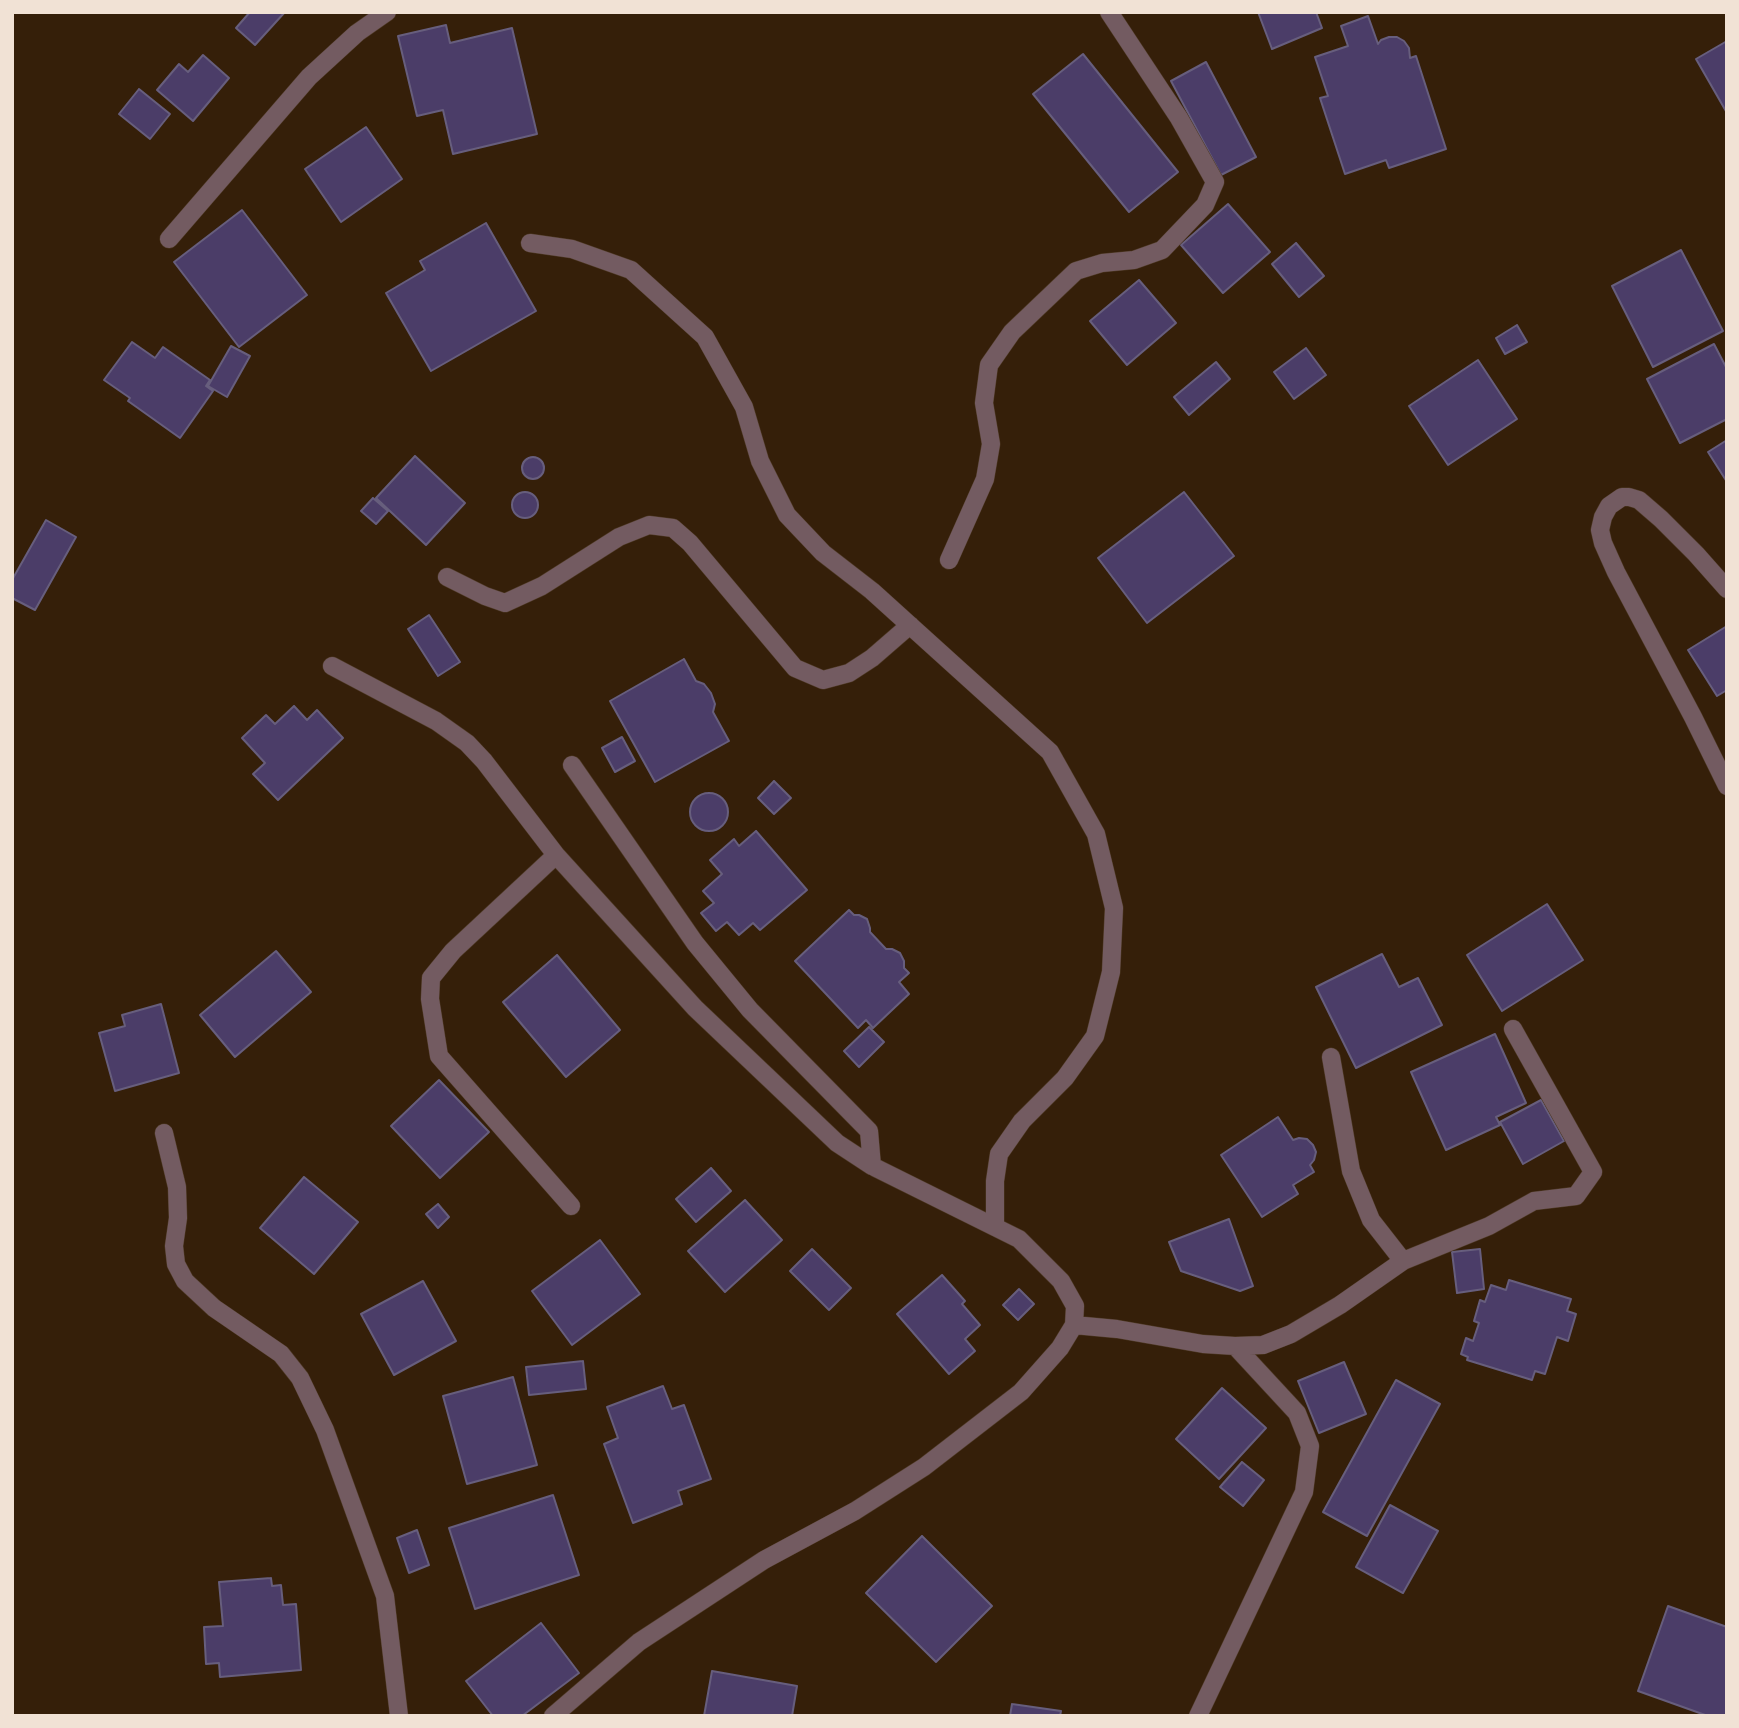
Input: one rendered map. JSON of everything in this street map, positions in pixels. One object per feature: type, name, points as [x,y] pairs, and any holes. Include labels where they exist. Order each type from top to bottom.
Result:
[{"type":"street","points":[[169,239],[309,77],[357,33],[387,12]]},
{"type":"street","points":[[949,560],[985,479],[990,444],[985,403],[989,365],[1012,332],[1076,271],[1102,263],[1134,260],[1163,250],[1206,205],[1215,182],[1179,118],[1109,12]]},
{"type":"street","points":[[530,243],[572,249],[631,270],[705,337],[744,407],[760,461],[787,515],[823,553],[872,591],[1050,752],[1097,834],[1114,908],[1111,972],[1095,1036],[1065,1079],[1022,1121],[999,1154],[995,1181],[995,1227]]},
{"type":"street","points":[[1727,589],[1670,528],[1639,500],[1622,498],[1609,506],[1600,530],[1603,543],[1727,786]]},
{"type":"street","points":[[447,577],[505,603],[542,586],[618,537],[649,525],[673,528],[690,542],[795,668],[823,680],[849,673],[872,659],[910,625]]},
{"type":"street","points":[[332,666],[436,721],[467,743],[484,761],[556,855],[695,1008],[837,1143],[872,1166],[1019,1239],[1061,1281],[1075,1306],[1074,1325],[1060,1348],[1021,1392],[924,1467],[855,1511],[764,1560],[639,1642],[553,1716]]},
{"type":"street","points":[[572,765],[695,943],[742,1001],[869,1131],[872,1166]]},
{"type":"street","points":[[556,855],[453,951],[431,978],[430,999],[439,1056],[571,1206]]},
{"type":"street","points":[[1074,1325],[1117,1329],[1203,1344],[1263,1345],[1291,1334],[1340,1305],[1403,1261],[1489,1226],[1534,1201],[1576,1196],[1593,1172],[1513,1029]]},
{"type":"street","points":[[1331,1058],[1351,1171],[1371,1220],[1403,1261]]},
{"type":"street","points":[[164,1133],[177,1187],[178,1218],[174,1246],[176,1264],[185,1282],[214,1308],[281,1354],[300,1378],[325,1430],[385,1596],[399,1716]]},
{"type":"street","points":[[1198,1716],[1304,1492],[1310,1446],[1297,1413],[1235,1346]]},
{"type":"building","points":[[250,12],[285,12],[255,45],[236,28]]},
{"type":"building","points":[[1258,12],[1316,12],[1322,28],[1272,49]]},
{"type":"building","points":[[1368,16],[1378,44],[1389,37],[1397,37],[1409,48],[1410,58],[1416,56],[1446,149],[1389,168],[1386,160],[1345,174],[1320,98],[1328,96],[1315,57],[1348,46],[1341,26]]},
{"type":"building","points":[[446,25],[450,43],[512,28],[537,134],[453,154],[443,110],[417,116],[398,36]]},
{"type":"building","points":[[1727,41],[1727,113],[1696,59]]},
{"type":"building","points":[[1083,54],[1178,172],[1129,212],[1033,94]]},
{"type":"building","points":[[203,55],[229,78],[193,121],[157,90],[179,64],[188,72]]},
{"type":"building","points":[[1206,62],[1256,157],[1221,175],[1171,81]]},
{"type":"building","points":[[139,89],[170,114],[150,139],[119,114]]},
{"type":"building","points":[[366,127],[402,179],[341,222],[305,169]]},
{"type":"building","points":[[1228,204],[1270,252],[1223,293],[1181,245]]},
{"type":"building","points":[[242,210],[307,295],[239,347],[174,262]]},
{"type":"building","points":[[486,223],[536,311],[431,371],[386,293],[425,270],[420,261]]},
{"type":"building","points":[[1296,243],[1324,276],[1299,297],[1272,264]]},
{"type":"building","points":[[1681,250],[1723,331],[1653,367],[1612,286]]},
{"type":"building","points":[[1139,280],[1176,323],[1127,365],[1090,321]]},
{"type":"building","points":[[1517,325],[1527,342],[1505,354],[1496,338]]},
{"type":"building","points":[[132,342],[155,358],[163,347],[210,380],[206,386],[213,391],[180,438],[128,401],[130,398],[104,380]]},
{"type":"building","points":[[1714,344],[1727,369],[1727,419],[1680,443],[1647,379]]},
{"type":"building","points":[[231,346],[250,356],[227,397],[208,386]]},
{"type":"building","points":[[1306,348],[1326,375],[1294,399],[1274,372]]},
{"type":"building","points":[[1478,360],[1517,419],[1448,465],[1409,406]]},
{"type":"building","points":[[1216,362],[1230,379],[1189,415],[1174,397]]},
{"type":"building","points":[[1727,440],[1727,482],[1708,452]]},
{"type":"building","points":[[415,456],[465,503],[426,545],[376,498]]},
{"type":"building","points":[[533,457],[541,460],[544,468],[541,476],[533,479],[525,476],[522,468],[525,460]]},
{"type":"building","points":[[525,492],[534,496],[538,505],[534,514],[525,518],[516,514],[512,505],[516,496]]},
{"type":"building","points":[[1184,492],[1234,556],[1147,623],[1098,558]]},
{"type":"building","points":[[373,498],[388,511],[376,524],[361,511]]},
{"type":"building","points":[[46,520],[76,537],[35,610],[12,598],[12,580]]},
{"type":"building","points":[[429,615],[460,662],[438,676],[408,629]]},
{"type":"building","points":[[1727,626],[1727,690],[1717,696],[1688,650]]},
{"type":"building","points":[[684,659],[696,681],[704,684],[711,693],[715,704],[713,712],[729,741],[655,782],[610,701]]},
{"type":"building","points":[[294,706],[307,720],[317,710],[343,738],[278,800],[253,774],[265,763],[242,738],[266,715],[275,724]]},
{"type":"building","points":[[622,737],[635,761],[615,772],[602,748]]},
{"type":"building","points":[[774,781],[791,798],[774,814],[758,798]]},
{"type":"building","points":[[709,793],[723,798],[728,812],[723,826],[709,831],[695,826],[690,812],[695,798]]},
{"type":"building","points":[[756,831],[807,890],[760,930],[753,923],[739,935],[727,922],[716,931],[701,913],[714,903],[703,891],[722,874],[710,860],[734,839],[739,846]]},
{"type":"building","points":[[1547,904],[1583,960],[1502,1011],[1467,955]]},
{"type":"building","points":[[849,910],[854,915],[867,919],[870,932],[886,949],[900,953],[904,968],[909,973],[899,982],[909,994],[873,1028],[866,1020],[858,1028],[795,961]]},
{"type":"building","points":[[276,951],[311,992],[235,1057],[200,1015]]},
{"type":"building","points":[[1382,954],[1399,987],[1418,978],[1442,1025],[1356,1068],[1316,987]]},
{"type":"building","points":[[557,955],[620,1030],[566,1077],[503,1002]]},
{"type":"building","points":[[161,1004],[179,1073],[115,1091],[99,1033],[125,1026],[122,1015]]},
{"type":"building","points":[[869,1027],[884,1042],[859,1067],[844,1051]]},
{"type":"building","points":[[1495,1034],[1526,1103],[1496,1117],[1500,1125],[1446,1150],[1411,1072]]},
{"type":"building","points":[[439,1080],[489,1132],[440,1178],[391,1126]]},
{"type":"building","points":[[1541,1100],[1564,1141],[1523,1164],[1500,1122]]},
{"type":"building","points":[[1278,1117],[1293,1140],[1307,1139],[1313,1145],[1316,1152],[1310,1165],[1314,1172],[1293,1185],[1298,1194],[1262,1217],[1221,1155]]},
{"type":"building","points":[[711,1168],[731,1191],[696,1222],[676,1199]]},
{"type":"building","points":[[304,1177],[358,1222],[314,1274],[260,1228]]},
{"type":"building","points":[[745,1200],[782,1240],[725,1292],[688,1251]]},
{"type":"building","points":[[438,1204],[449,1217],[438,1228],[426,1214]]},
{"type":"building","points":[[1229,1219],[1253,1286],[1240,1291],[1181,1271],[1169,1242]]},
{"type":"building","points":[[600,1240],[640,1294],[572,1345],[532,1291]]},
{"type":"building","points":[[812,1249],[851,1288],[829,1310],[790,1271]]},
{"type":"building","points":[[1480,1249],[1484,1289],[1457,1293],[1452,1252]]},
{"type":"building","points":[[942,1275],[965,1301],[962,1304],[980,1325],[965,1339],[975,1351],[949,1374],[897,1314]]},
{"type":"building","points":[[1509,1280],[1571,1299],[1567,1311],[1576,1314],[1568,1341],[1557,1337],[1545,1374],[1535,1371],[1532,1380],[1467,1360],[1468,1357],[1461,1354],[1466,1338],[1473,1341],[1479,1323],[1474,1321],[1480,1300],[1485,1302],[1491,1285],[1506,1290]]},
{"type":"building","points":[[423,1281],[456,1341],[394,1375],[361,1314]]},
{"type":"building","points":[[1019,1289],[1034,1304],[1018,1320],[1003,1305]]},
{"type":"building","points":[[583,1361],[586,1389],[529,1395],[526,1367]]},
{"type":"building","points":[[1344,1362],[1366,1414],[1319,1433],[1298,1381]]},
{"type":"building","points":[[513,1377],[537,1465],[467,1484],[443,1396]]},
{"type":"building","points":[[1396,1380],[1440,1404],[1367,1536],[1323,1512]]},
{"type":"building","points":[[663,1386],[672,1409],[684,1405],[711,1479],[678,1491],[682,1504],[633,1523],[604,1444],[618,1438],[607,1407]]},
{"type":"building","points":[[1222,1388],[1266,1428],[1219,1479],[1176,1439]]},
{"type":"building","points":[[1242,1462],[1264,1480],[1243,1506],[1220,1487]]},
{"type":"building","points":[[553,1495],[579,1575],[475,1609],[449,1528]]},
{"type":"building","points":[[1390,1505],[1438,1531],[1403,1593],[1356,1567]]},
{"type":"building","points":[[417,1530],[429,1565],[409,1573],[397,1538]]},
{"type":"building","points":[[922,1536],[992,1606],[936,1662],[866,1593]]},
{"type":"building","points":[[271,1578],[272,1586],[281,1585],[283,1605],[296,1604],[301,1670],[220,1677],[219,1663],[206,1664],[204,1627],[223,1626],[219,1582]]},
{"type":"building","points":[[1668,1606],[1727,1627],[1727,1716],[1708,1716],[1638,1691]]},
{"type":"building","points":[[541,1623],[579,1673],[522,1716],[493,1716],[466,1681]]},
{"type":"building","points":[[712,1671],[797,1686],[792,1716],[704,1716]]},
{"type":"building","points":[[1012,1704],[1061,1711],[1060,1716],[1010,1716]]}]
